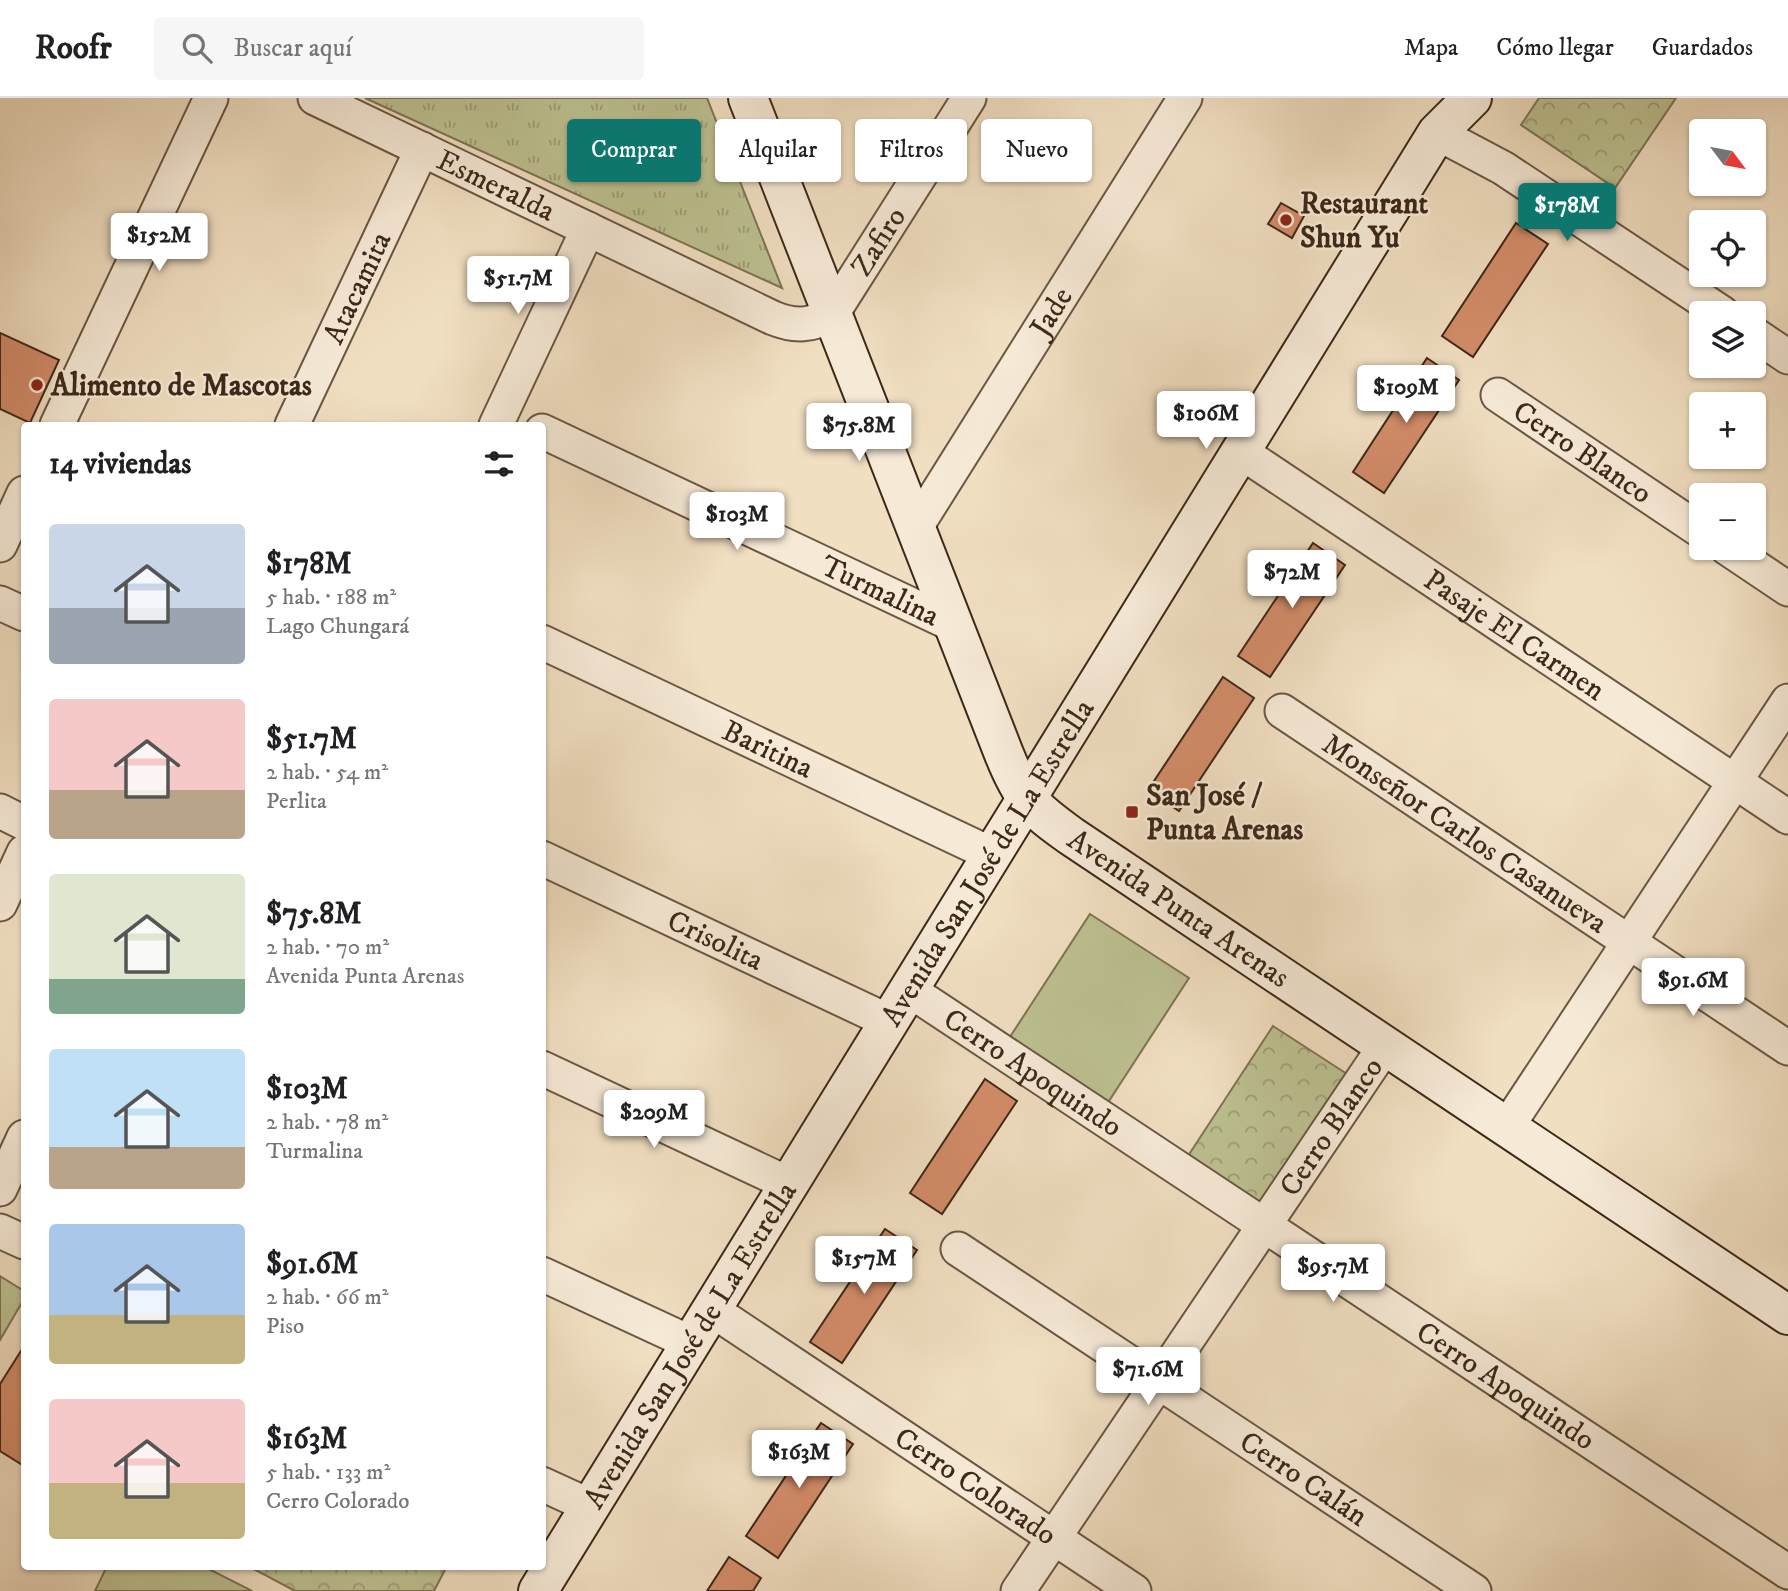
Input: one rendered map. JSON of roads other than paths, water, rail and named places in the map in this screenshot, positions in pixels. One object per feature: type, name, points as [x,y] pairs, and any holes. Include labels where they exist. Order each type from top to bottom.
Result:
[{"type":"main road","name":"Avenida San José de La Estrella","points":[[538,1591],[1241,452],[1441,115],[1472,98]]},
{"type":"main road","name":"Avenida Punta Arenas","points":[[754,103],[832,314],[1016,784],[1026,800],[1070,836],[1788,1315]]},
{"type":"street","points":[[58,422],[211,98]]},
{"type":"street","name":"Esmeralda","points":[[315,98],[788,324],[819,322],[832,314]]},
{"type":"street","name":"Zafiro","points":[[832,314],[969,98]]},
{"type":"street","name":"Jade","points":[[916,527],[1185,98]]},
{"type":"street","points":[[1441,115],[1503,168],[1704,301]]},
{"type":"street","name":"Atacamita","points":[[293,422],[422,149]]},
{"type":"street","points":[[510,421],[588,229]]},
{"type":"street","points":[[1766,342],[1788,357]]},
{"type":"street","name":"Cerro Blanco","points":[[1498,394],[1689,523]]},
{"type":"street","name":"Turmalina","points":[[546,432],[954,625]]},
{"type":"street","name":"Pasaje El Carmen","points":[[1241,452],[1788,817]]},
{"type":"street","points":[[0,545],[16,493]]},
{"type":"street","points":[[1745,560],[1788,589]]},
{"type":"street","points":[[0,603],[21,613]]},
{"type":"street","name":"Baritina","points":[[546,644],[992,855]]},
{"type":"street","points":[[1507,1127],[1788,701]]},
{"type":"street","name":"Monseñor Carlos Casanueva","points":[[1282,711],[1788,1048]]},
{"type":"street","points":[[0,811],[21,822]]},
{"type":"street","points":[[0,904],[21,858]]},
{"type":"street","name":"Crisolita","points":[[546,860],[899,1006]]},
{"type":"street","name":"Cerro Apoquindo","points":[[899,1006],[1264,1225],[1788,1572]]},
{"type":"street","name":"Cerro Blanco","points":[[1018,1591],[1385,1046]]},
{"type":"street","points":[[546,1070],[789,1184]]},
{"type":"street","points":[[0,1189],[21,1144]]},
{"type":"street","points":[[0,1231],[21,1241]]},
{"type":"street","name":"Cerro Calán","points":[[958,1249],[1474,1591]]},
{"type":"street","points":[[546,1275],[691,1343]]},
{"type":"street","name":"Cerro Colorado","points":[[712,1310],[1134,1591]]},
{"type":"street","points":[[546,1486],[590,1506]]},
{"type":"place","name":"Restaurant Shun Yu","points":[[1286,220]]},
{"type":"place","name":"Alimento de Mascotas","points":[[37,385]]},
{"type":"place","name":"San José / Punta Arenas","points":[[1132,812]]}]
